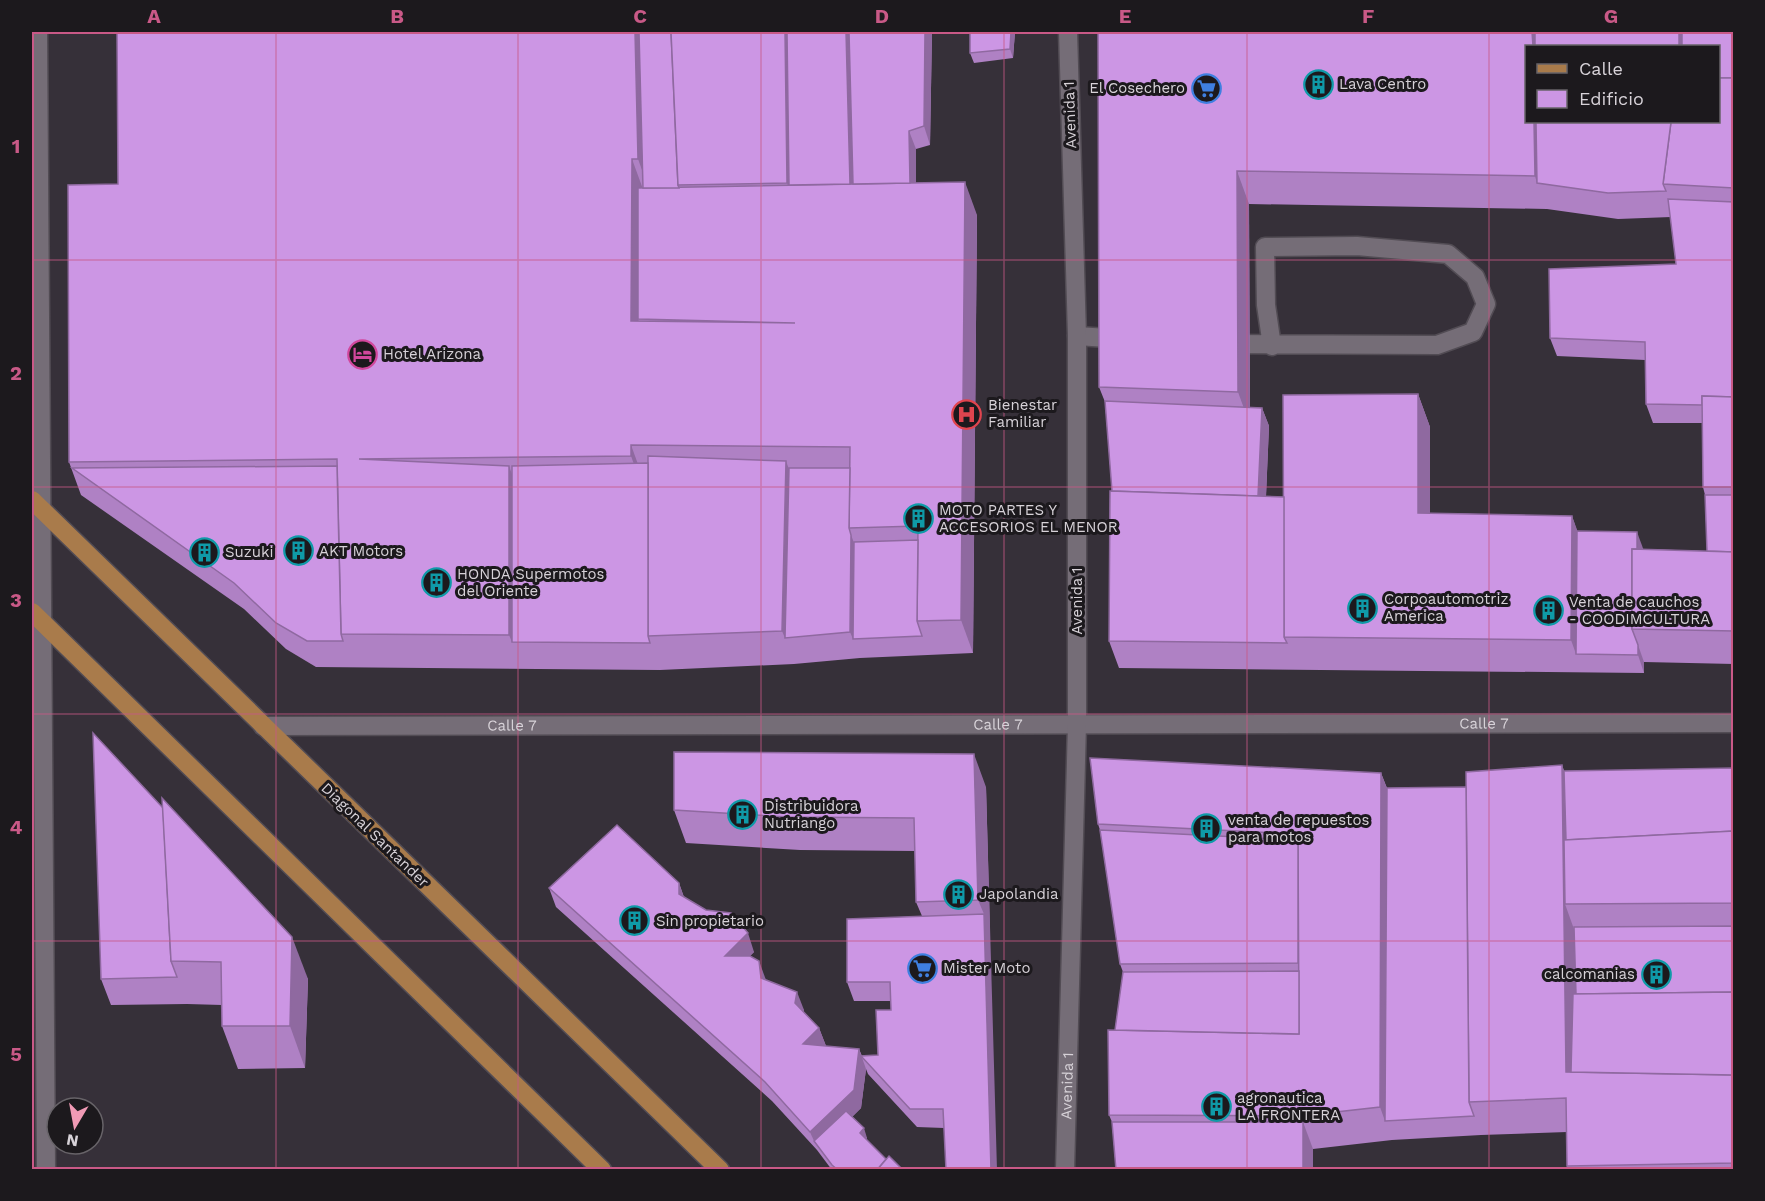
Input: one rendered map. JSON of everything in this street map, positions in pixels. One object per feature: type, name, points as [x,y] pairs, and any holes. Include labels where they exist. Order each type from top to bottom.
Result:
[{"type":"main road","name":"Diagonal Santander","points":[[36,504],[720,1170]]},
{"type":"main road","points":[[37,617],[602,1170]]},
{"type":"street","points":[[38,32],[36,504],[46,1170]]},
{"type":"street","name":"Avenida 1","points":[[1065,1170],[1077,724],[1077,336],[1068,32]]},
{"type":"street","points":[[1202,343],[1272,346],[1437,345],[1473,332],[1486,304],[1475,277],[1448,254],[1357,246],[1265,248],[1266,305],[1272,346]]},
{"type":"street","points":[[1077,336],[1144,340]]},
{"type":"street","name":"Calle 7","points":[[263,726],[1734,723]]},
{"type":"building","points":[[117,32],[635,32],[638,159],[632,159],[631,321],[795,323],[638,319],[638,188],[965,182],[961,620],[917,621],[918,526],[849,528],[850,447],[631,445],[631,456],[359,459],[509,466],[509,635],[341,634],[337,459],[69,462],[68,185],[118,184]]},
{"type":"building","points":[[639,32],[671,32],[679,188],[643,188]]},
{"type":"building","points":[[671,32],[785,32],[787,183],[678,185]]},
{"type":"building","points":[[787,32],[846,32],[850,184],[789,185]]},
{"type":"building","points":[[849,32],[925,32],[924,126],[909,131],[910,183],[853,184]]},
{"type":"building","points":[[970,32],[1011,32],[1010,49],[970,53]]},
{"type":"building","name":"Lava Centro","points":[[1098,32],[1532,32],[1533,45],[1525,45],[1525,123],[1534,123],[1535,176],[1237,171],[1238,392],[1099,387]]},
{"type":"building","points":[[1535,32],[1679,32],[1679,45],[1535,45]]},
{"type":"building","points":[[1682,32],[1734,32],[1734,78],[1720,78],[1720,45],[1682,45]]},
{"type":"building","points":[[1720,78],[1734,78],[1734,188],[1663,184],[1671,123],[1720,123]]},
{"type":"building","points":[[1536,123],[1671,123],[1663,184],[1666,191],[1608,193],[1537,183]]},
{"type":"building","points":[[1668,199],[1734,202],[1734,397],[1702,396],[1702,405],[1646,404],[1645,342],[1550,338],[1549,269],[1676,264]]},
{"type":"building","points":[[1418,394],[1418,513],[1572,516],[1571,640],[1284,637],[1283,395]]},
{"type":"building","points":[[1702,396],[1734,397],[1734,487],[1703,487]]},
{"type":"building","points":[[1105,401],[1262,408],[1258,496],[1112,491]]},
{"type":"building","points":[[648,456],[786,461],[782,631],[648,636]]},
{"type":"building","points":[[648,463],[648,636],[650,643],[512,642],[512,466]]},
{"type":"building","points":[[337,466],[343,641],[307,641],[276,623],[234,583],[72,468]]},
{"type":"building","points":[[789,468],[850,468],[850,632],[785,638]]},
{"type":"building","points":[[1110,491],[1284,497],[1284,637],[1287,643],[1109,641]]},
{"type":"building","points":[[1705,495],[1734,495],[1734,552],[1707,551]]},
{"type":"building","points":[[1577,531],[1637,532],[1637,549],[1632,549],[1632,629],[1638,645],[1638,655],[1576,654]]},
{"type":"building","points":[[918,540],[917,621],[922,636],[853,639],[854,542]]},
{"type":"building","points":[[1632,549],[1734,552],[1734,631],[1632,629]]},
{"type":"building","points":[[93,733],[163,808],[171,961],[177,977],[101,979]]},
{"type":"building","points":[[674,752],[974,754],[978,900],[916,902],[914,818],[788,817],[674,810]]},
{"type":"building","points":[[1090,758],[1381,773],[1380,1107],[1300,1116],[1109,1115],[1108,1030],[1299,1034],[1298,834],[1098,824]]},
{"type":"building","points":[[1562,765],[1566,1072],[1734,1075],[1734,1163],[1567,1166],[1566,1098],[1469,1102],[1466,772]]},
{"type":"building","points":[[1734,768],[1734,831],[1566,840],[1564,771]]},
{"type":"building","points":[[1466,787],[1469,1102],[1474,1116],[1385,1121],[1387,788]]},
{"type":"building","points":[[162,798],[292,937],[290,1026],[222,1026],[221,962],[171,961]]},
{"type":"building","points":[[617,825],[679,883],[679,894],[706,910],[731,913],[748,933],[725,956],[750,956],[759,961],[761,978],[797,992],[795,1003],[819,1028],[803,1044],[859,1049],[854,1090],[810,1132],[765,1082],[549,888]]},
{"type":"building","points":[[1100,830],[1298,840],[1298,963],[1120,964]]},
{"type":"building","points":[[1734,831],[1734,903],[1565,904],[1564,840]]},
{"type":"building","points":[[984,914],[991,1170],[946,1170],[943,1109],[910,1109],[861,1056],[878,1055],[876,1010],[891,1010],[890,982],[847,982],[847,919]]},
{"type":"building","name":"calcomanias","points":[[1734,926],[1734,992],[1576,994],[1574,927]]},
{"type":"building","points":[[1299,971],[1299,1034],[1115,1030],[1123,972]]},
{"type":"building","points":[[1734,992],[1734,1075],[1571,1072],[1573,994]]},
{"type":"building","points":[[846,1111],[864,1128],[860,1133],[886,1159],[877,1170],[838,1170],[814,1141]]},
{"type":"building","points":[[1112,1122],[1303,1122],[1303,1170],[1116,1170]]},
{"type":"building","points":[[889,1156],[903,1170],[877,1170]]},
{"type":"place","name":"Lava Centro","points":[[1318,84]]},
{"type":"place","name":"El Cosechero","points":[[1206,88]]},
{"type":"place","name":"Hotel Arizona","points":[[362,354]]},
{"type":"place","name":"Bienestar Familiar","points":[[967,414]]},
{"type":"place","name":"MOTO PARTES Y ACCESORIOS EL MENOR","points":[[918,519]]},
{"type":"place","name":"AKT Motors","points":[[298,551]]},
{"type":"place","name":"Suzuki","points":[[204,552]]},
{"type":"place","name":"HONDA Supermotos del Oriente","points":[[436,583]]},
{"type":"place","name":"Corpoautomotriz America","points":[[1363,608]]},
{"type":"place","name":"Venta de cauchos - COODIMCULTURA","points":[[1548,611]]},
{"type":"place","name":"Distribuidora Nutriango","points":[[743,815]]},
{"type":"place","name":"venta de repuestos para motos","points":[[1207,829]]},
{"type":"place","name":"Japolandia","points":[[958,894]]},
{"type":"place","name":"Sin propietario","points":[[635,921]]},
{"type":"place","name":"Mister Moto","points":[[922,968]]},
{"type":"place","name":"calcomanias","points":[[1656,974]]},
{"type":"place","name":"agronautica LA FRONTERA","points":[[1216,1107]]}]
